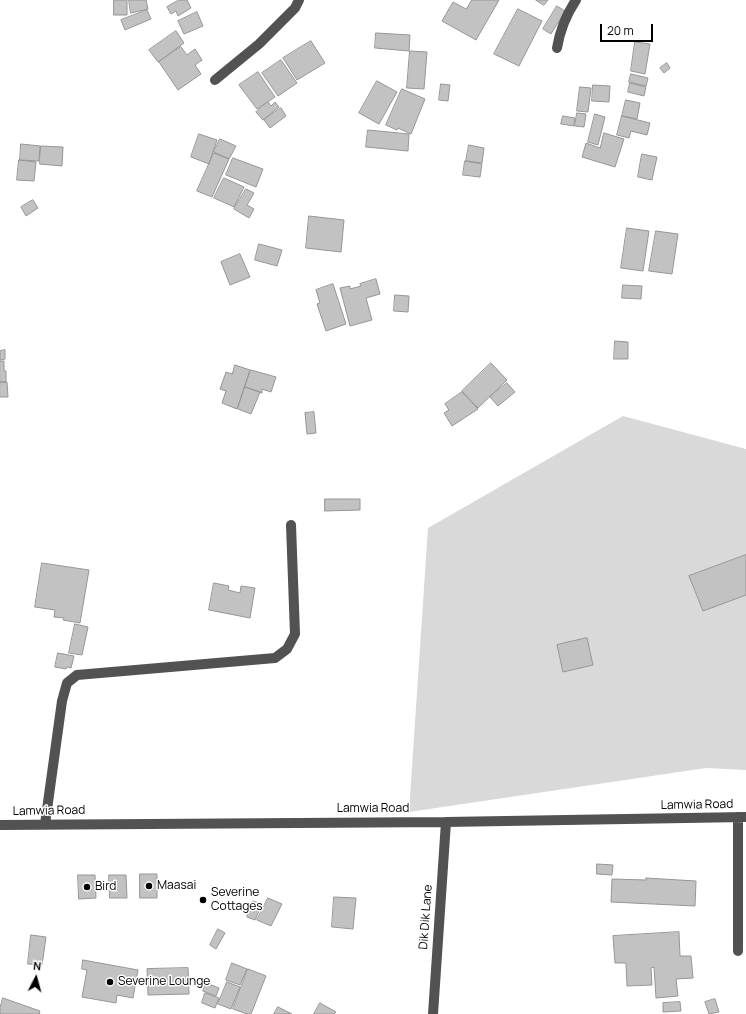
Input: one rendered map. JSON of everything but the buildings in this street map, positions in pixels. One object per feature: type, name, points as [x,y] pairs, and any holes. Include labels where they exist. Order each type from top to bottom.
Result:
[{"type":"street","points":[[215,80],[259,44],[295,8],[298,0]]},
{"type":"street","points":[[557,48],[560,33],[568,13],[576,0]]},
{"type":"street","points":[[46,824],[62,701],[67,683],[77,675],[275,658],[287,649],[295,634],[291,525]]},
{"type":"street","points":[[738,951],[742,817]]},
{"type":"street","name":"Lamwia Road","points":[[0,825],[446,822],[742,817]]},
{"type":"street","name":"Dik Dik Lane","points":[[433,1014],[446,822]]},
{"type":"shaded area","points":[[623,416],[746,449],[746,770],[706,768],[409,812],[428,528]]},
{"type":"place","name":"Maasai","points":[[149,886]]},
{"type":"place","name":"Bird","points":[[87,887]]},
{"type":"place","name":"Severine Cottages","points":[[203,900]]},
{"type":"place","name":"Severine Lounge","points":[[110,982]]}]
